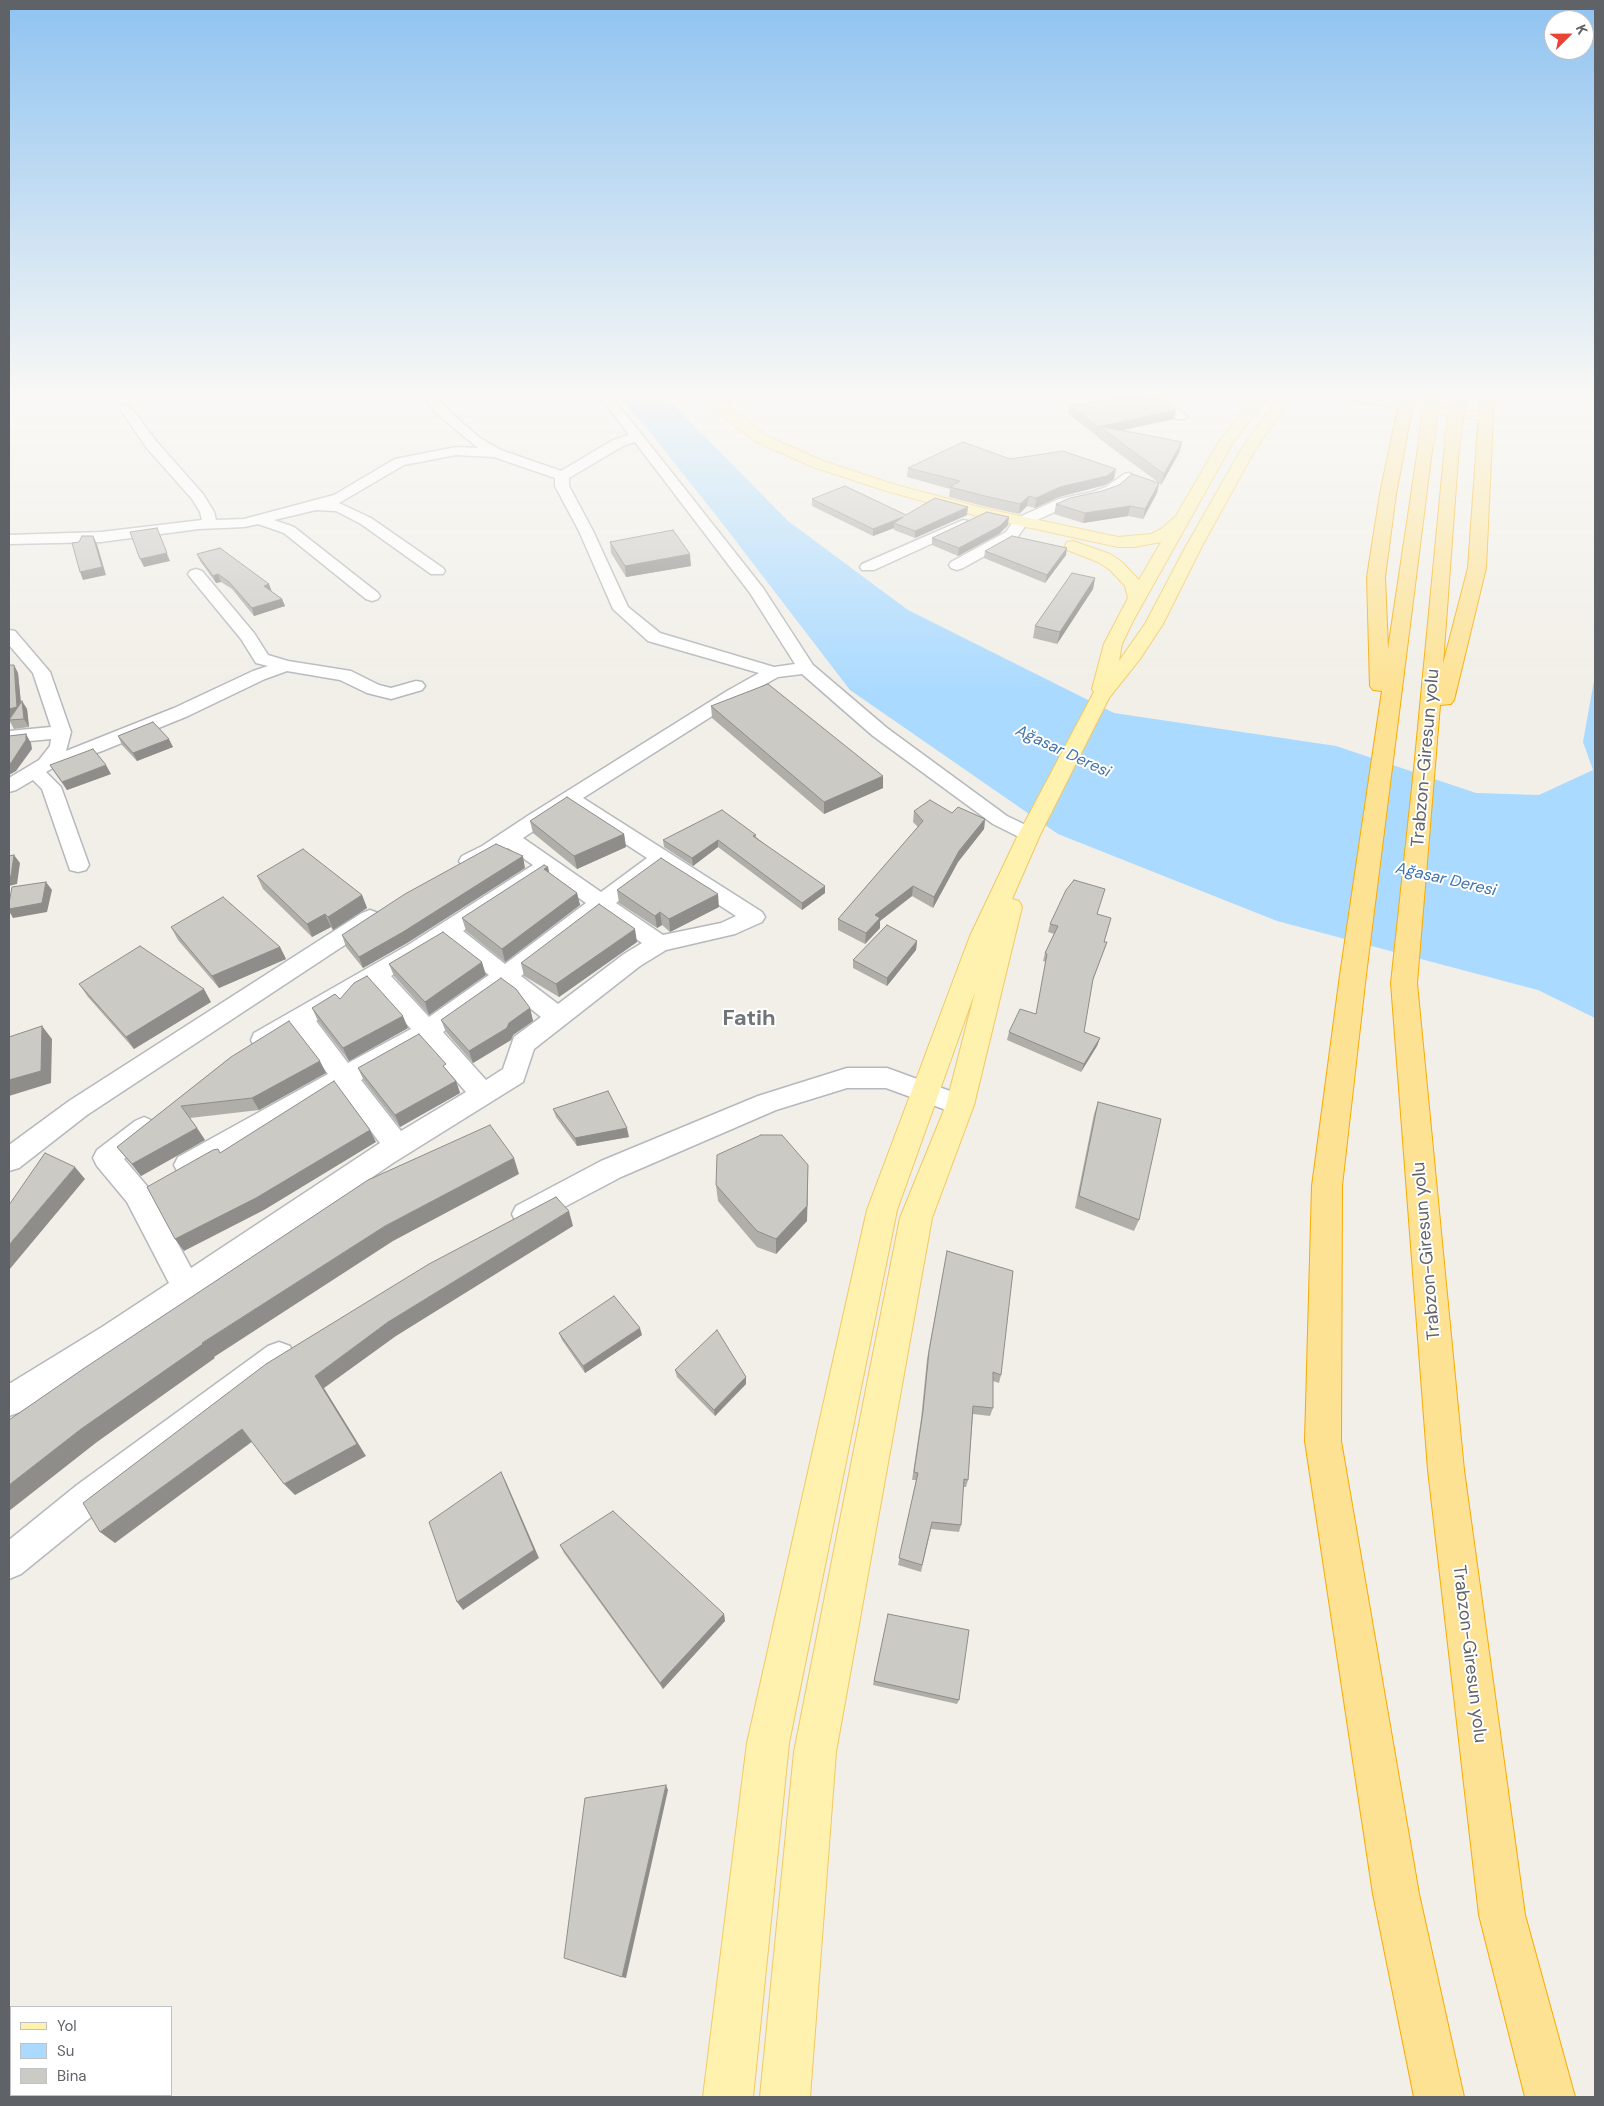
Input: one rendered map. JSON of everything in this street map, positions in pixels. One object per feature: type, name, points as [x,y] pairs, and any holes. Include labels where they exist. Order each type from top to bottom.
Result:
[{"type":"highway","points":[[1382,760],[1376,577],[1388,496]]},
{"type":"highway","points":[[1418,496],[1353,975],[1327,1186],[1323,1441],[1396,1894],[1439,2097]]},
{"type":"highway","name":"Trabzon-Giresun yolu","points":[[1448,496],[1426,769],[1404,983],[1446,1470],[1502,1915],[1550,2097]]},
{"type":"highway","points":[[1426,769],[1477,568],[1481,496]]},
{"type":"main road","points":[[922,496],[1020,522],[1101,540],[1134,542],[1156,538],[1179,520]]},
{"type":"main road","points":[[1100,697],[1113,644],[1193,496]]},
{"type":"main road","points":[[728,2097],[768,1743],[882,1210],[983,936],[1032,830],[1100,697],[1133,656],[1149,632],[1222,496]]},
{"type":"main road","points":[[1020,522],[1025,528],[1090,552],[1116,566],[1134,586],[1137,599]]},
{"type":"main road","points":[[1058,530],[1183,570]]},
{"type":"main road","points":[[1037,532],[1133,559],[1158,563]]},
{"type":"main road","points":[[785,2097],[815,1752],[916,1218],[960,1105],[1032,830]]},
{"type":"street","points":[[197,496],[207,512],[210,524]]},
{"type":"street","points":[[9,540],[101,537],[210,524],[244,523],[314,506],[342,496]]},
{"type":"street","points":[[567,496],[621,609],[654,637],[727,660],[774,672],[806,668]]},
{"type":"street","points":[[684,496],[757,591],[806,668],[880,732],[1000,820],[1032,830]]},
{"type":"street","points":[[957,565],[1012,535],[1020,522],[1064,502],[1094,496]]},
{"type":"street","points":[[314,506],[339,507],[366,521],[437,571]]},
{"type":"street","points":[[868,568],[985,513]]},
{"type":"street","points":[[260,520],[289,530],[372,596]]},
{"type":"street","points":[[196,574],[262,658],[286,666],[344,675],[391,694],[416,686]]},
{"type":"street","points":[[9,635],[41,672],[62,732],[59,747],[40,768]]},
{"type":"street","points":[[9,786],[40,768],[181,712],[259,675],[286,666]]},
{"type":"street","points":[[449,873],[490,851],[569,798],[733,695],[774,672]]},
{"type":"street","points":[[9,737],[62,732]]},
{"type":"street","points":[[40,768],[51,787],[78,866]]},
{"type":"street","points":[[9,1402],[113,1337],[397,1146],[514,1076],[523,1044],[632,960],[659,944],[727,929],[754,917],[569,798]]},
{"type":"street","points":[[509,838],[659,944]]},
{"type":"street","points":[[154,1184],[427,1031],[505,976],[662,857]]},
{"type":"street","points":[[244,1051],[448,931],[548,865]]},
{"type":"street","points":[[9,1160],[78,1108],[385,909]]},
{"type":"street","points":[[448,931],[558,1017]]},
{"type":"street","points":[[376,974],[484,1094]]},
{"type":"street","points":[[300,1018],[397,1146]]},
{"type":"street","points":[[500,1227],[611,1169],[776,1100],[847,1078],[887,1078],[960,1105]]},
{"type":"street","points":[[30,1176],[78,1108]]},
{"type":"street","points":[[160,1115],[107,1158],[154,1184],[186,1288]]},
{"type":"street","points":[[9,1562],[88,1497],[249,1376],[304,1340]]},
{"type":"water","name":"Ağasar Deresi","points":[[701,496],[764,496],[788,521],[908,610],[1114,713],[1336,746],[1476,793],[1539,795],[1593,770],[1583,742],[1595,675],[1595,1018],[1538,990],[1277,921],[1058,834],[850,690]]},
{"type":"building","points":[[819,496],[867,496],[906,515],[935,498],[968,507],[915,531],[894,523],[903,517],[873,529],[812,499]]},
{"type":"building","points":[[986,496],[1029,496],[1020,504]]},
{"type":"building","points":[[1078,496],[1152,496],[1145,509],[1130,506],[1085,513],[1056,504]]},
{"type":"building","points":[[987,512],[1009,517],[1000,526],[959,548],[932,538]]},
{"type":"building","points":[[157,528],[167,553],[140,559],[130,532]]},
{"type":"building","points":[[673,530],[690,554],[625,566],[610,542]]},
{"type":"building","points":[[82,536],[93,536],[102,567],[80,572],[72,543],[79,542]]},
{"type":"building","points":[[1012,536],[1067,548],[1047,575],[985,551]]},
{"type":"building","points":[[220,548],[269,584],[264,586],[282,599],[252,608],[229,582],[218,574],[213,576],[197,554]]},
{"type":"building","points":[[1072,573],[1095,578],[1060,632],[1035,626]]},
{"type":"building","points":[[9,665],[14,665],[17,707],[9,709]]},
{"type":"building","points":[[768,684],[883,776],[824,802],[711,706]]},
{"type":"building","points":[[22,701],[24,719],[9,720]]},
{"type":"building","points":[[153,722],[169,739],[133,753],[118,736]]},
{"type":"building","points":[[26,734],[26,740],[9,764],[9,736]]},
{"type":"building","points":[[93,749],[106,765],[62,782],[50,765]]},
{"type":"building","points":[[567,797],[624,834],[574,856],[530,821]]},
{"type":"building","points":[[930,800],[952,813],[958,807],[985,819],[959,851],[934,897],[913,886],[875,915],[880,918],[866,933],[838,919],[923,821],[914,811]]},
{"type":"building","points":[[722,810],[756,835],[753,836],[825,886],[802,903],[718,840],[692,858],[663,840]]},
{"type":"building","points":[[496,844],[523,856],[403,932],[359,957],[342,935],[405,894]]},
{"type":"building","points":[[303,849],[362,895],[328,917],[325,914],[307,924],[257,876]]},
{"type":"building","points":[[14,855],[11,876],[9,876],[9,856]]},
{"type":"building","points":[[661,858],[718,894],[669,919],[660,912],[655,916],[617,890]]},
{"type":"building","points":[[544,865],[548,867],[544,869],[577,893],[502,949],[462,918]]},
{"type":"building","points":[[1074,880],[1105,889],[1097,914],[1111,918],[1104,942],[1107,942],[1093,979],[1084,1032],[1100,1038],[1084,1064],[1009,1032],[1020,1009],[1036,1014],[1047,954],[1045,953],[1058,926],[1050,924],[1066,890]]},
{"type":"building","points":[[46,882],[42,903],[9,909],[12,887]]},
{"type":"building","points":[[223,897],[280,947],[212,976],[171,927]]},
{"type":"building","points":[[599,904],[635,929],[556,984],[521,963]]},
{"type":"building","points":[[887,925],[917,941],[887,978],[853,960]]},
{"type":"building","points":[[443,932],[482,962],[425,1002],[389,964]]},
{"type":"building","points":[[140,946],[204,989],[126,1037],[79,984]]},
{"type":"building","points":[[367,976],[403,1016],[343,1048],[312,1008],[335,994],[340,999],[354,983]]},
{"type":"building","points":[[501,978],[516,989],[530,1008],[509,1023],[507,1028],[469,1051],[441,1020]]},
{"type":"building","points":[[289,1021],[320,1061],[252,1098],[181,1106],[197,1128],[132,1164],[117,1147],[231,1057]]},
{"type":"building","points":[[42,1026],[41,1071],[9,1080],[9,1037]]},
{"type":"building","points":[[419,1034],[446,1064],[443,1066],[456,1081],[395,1115],[358,1068]]},
{"type":"building","points":[[334,1081],[370,1130],[256,1198],[175,1239],[147,1187],[213,1150],[218,1149],[220,1153]]},
{"type":"building","points":[[608,1091],[627,1128],[575,1138],[553,1109]]},
{"type":"building","points":[[1098,1102],[1161,1119],[1139,1220],[1079,1196]]},
{"type":"building","points":[[490,1125],[514,1158],[385,1226],[202,1343],[81,1429],[9,1485],[9,1420],[368,1180]]},
{"type":"building","points":[[761,1135],[782,1135],[808,1165],[807,1206],[776,1239],[757,1231],[716,1185],[717,1155]]},
{"type":"building","points":[[45,1153],[75,1167],[9,1245],[9,1205]]},
{"type":"building","points":[[556,1197],[569,1211],[388,1322],[315,1376],[357,1444],[284,1484],[242,1429],[100,1532],[83,1503],[266,1364],[429,1264]]},
{"type":"building","points":[[947,1251],[1013,1271],[1001,1375],[993,1372],[993,1408],[973,1406],[968,1480],[964,1479],[961,1525],[932,1522],[922,1565],[899,1558],[918,1473],[914,1472],[929,1351]]},
{"type":"building","points":[[614,1296],[640,1328],[583,1366],[559,1333]]},
{"type":"building","points":[[717,1330],[746,1377],[714,1410],[675,1370]]},
{"type":"building","points":[[501,1472],[534,1550],[457,1602],[429,1522]]},
{"type":"building","points":[[613,1511],[724,1614],[660,1683],[560,1545]]},
{"type":"building","points":[[888,1614],[969,1630],[959,1700],[874,1681]]},
{"type":"building","points":[[666,1785],[622,1977],[564,1958],[585,1798]]},
{"type":"district","name":"Fatih","points":[[749,1019]]}]
